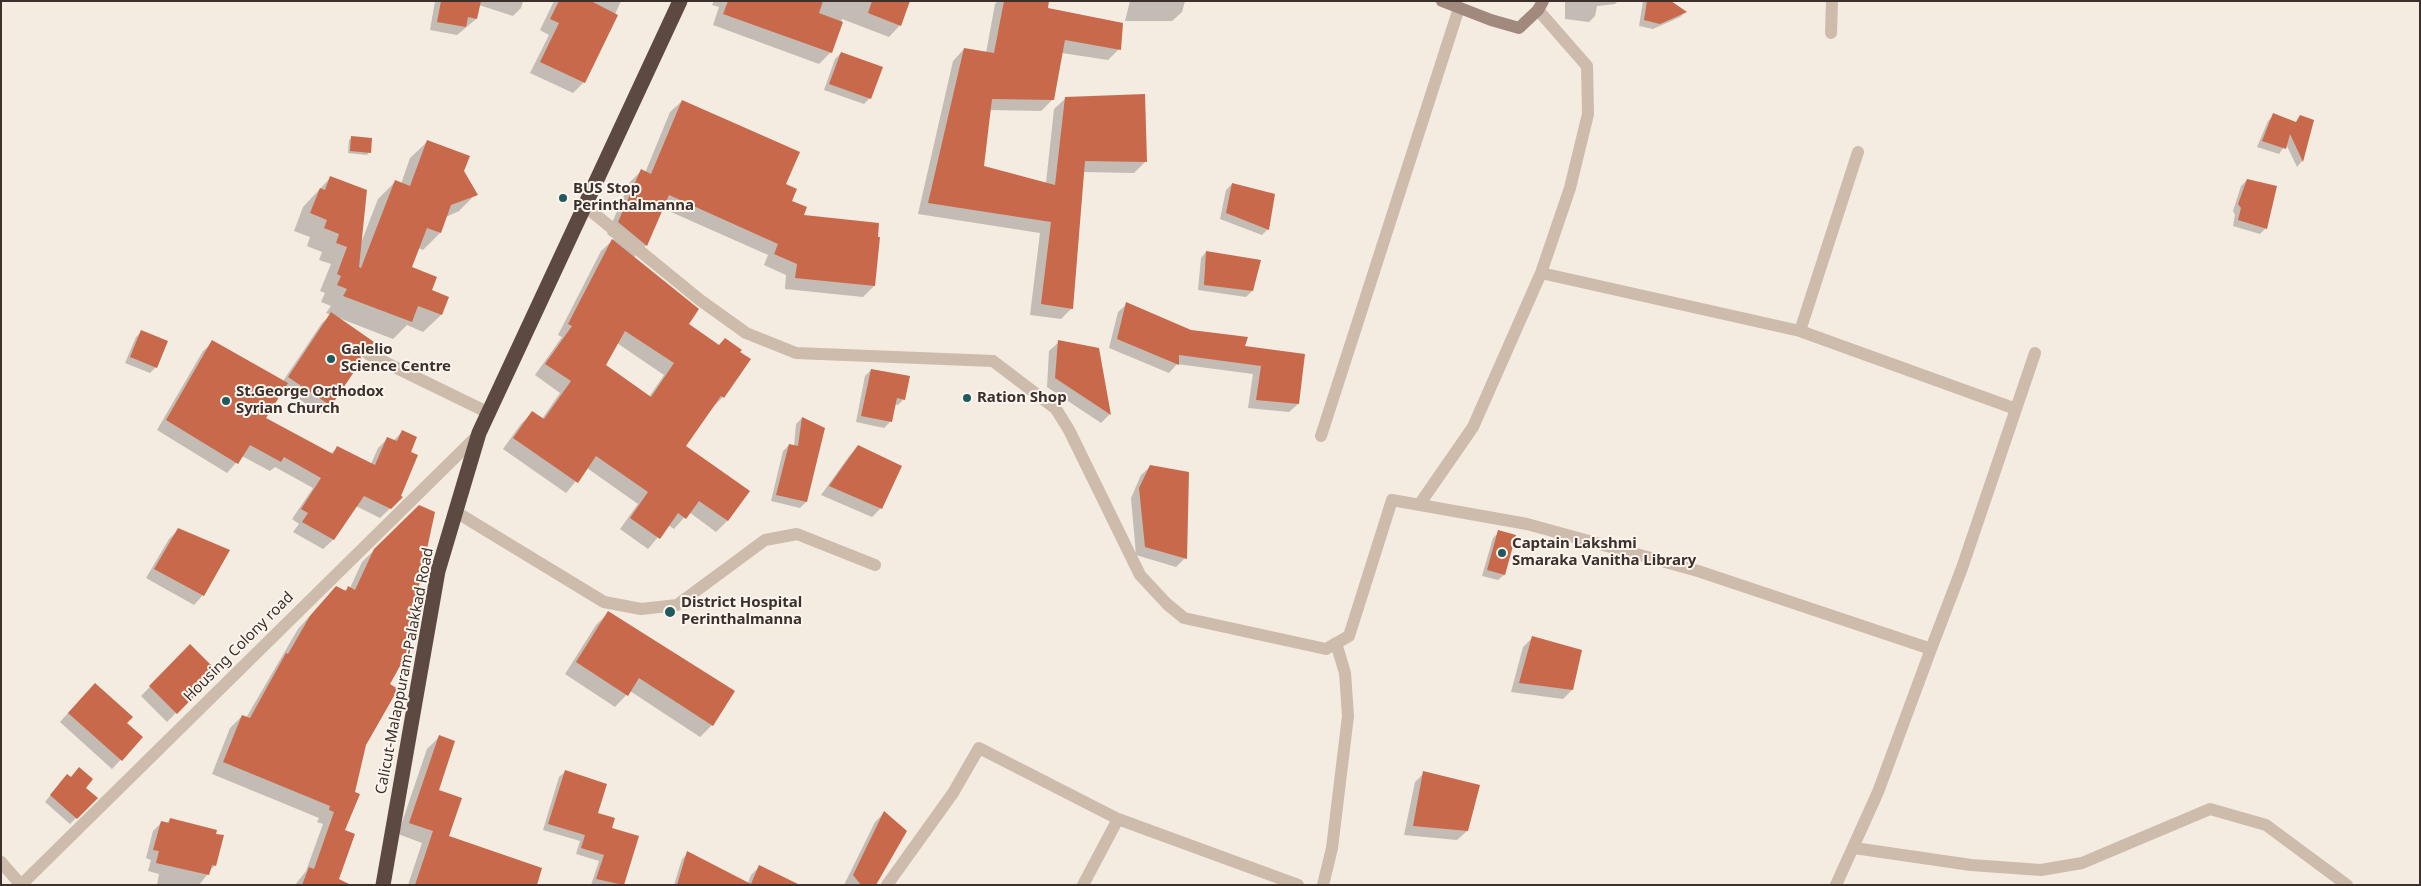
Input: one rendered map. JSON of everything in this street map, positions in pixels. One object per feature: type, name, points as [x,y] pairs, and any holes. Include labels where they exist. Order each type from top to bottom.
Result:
[{"type":"highway","name":"Calicut-Malappuram-Palakkad Road","points":[[383,885],[438,571],[480,433],[680,1]]},
{"type":"street","points":[[1419,505],[1473,427],[1542,273],[1570,188],[1588,114],[1587,66],[1541,6],[1519,28],[1490,20],[1442,1]]},
{"type":"street","points":[[1831,33],[1832,1]]},
{"type":"street","points":[[1321,436],[1459,8]]},
{"type":"street","points":[[1800,331],[1858,152]]},
{"type":"street","points":[[586,207],[700,300],[746,333],[796,353],[993,361],[1056,409],[1070,430],[1140,575],[1167,604],[1184,618],[1326,648],[1350,636],[1392,500],[1527,524],[1698,571],[1931,649]]},
{"type":"street","points":[[1542,273],[1800,331],[2016,409]]},
{"type":"street","points":[[1836,885],[1878,792],[1962,568],[2036,352]]},
{"type":"street","points":[[368,354],[489,413]]},
{"type":"street","name":"Housing Colony road","points":[[21,885],[480,433]]},
{"type":"street","points":[[456,512],[604,602],[641,609],[677,605],[765,540],[797,534],[874,565]]},
{"type":"street","points":[[1323,885],[1332,848],[1348,716],[1345,673],[1336,643]]},
{"type":"street","points":[[887,885],[953,793],[979,748],[1118,819],[1298,885]]},
{"type":"street","points":[[1854,848],[1971,866],[2041,870],[2082,863],[2210,808],[2266,825],[2347,885]]},
{"type":"street","points":[[1083,885],[1118,819]]},
{"type":"street","points":[[1,862],[21,885]]},
{"type":"building","points":[[441,1],[481,1],[477,19],[468,17],[466,27],[437,22]]},
{"type":"building","points":[[559,1],[591,1],[618,15],[585,83],[540,62],[559,23],[550,19]]},
{"type":"building","points":[[728,1],[823,1],[819,13],[843,22],[832,53],[723,14]]},
{"type":"building","points":[[872,1],[910,1],[901,26],[868,13]]},
{"type":"building","points":[[1004,1],[1049,1],[1048,8],[1123,23],[1121,50],[1065,40],[1054,100],[992,99],[984,166],[1055,185],[1065,97],[1145,94],[1147,162],[1085,161],[1073,309],[1041,304],[1051,222],[928,203],[964,48],[994,53]]},
{"type":"building","points":[[1647,1],[1671,1],[1687,12],[1660,24],[1644,20]]},
{"type":"building","points":[[841,52],[883,67],[871,99],[829,84]]},
{"type":"building","points":[[682,100],[800,152],[786,184],[797,189],[792,201],[807,207],[804,215],[879,223],[878,237],[880,237],[875,286],[795,278],[797,264],[774,254],[778,244],[669,195],[647,246],[618,222],[641,169],[651,174]]},
{"type":"building","points":[[2273,113],[2296,122],[2300,115],[2314,120],[2303,162],[2290,134],[2286,149],[2262,141]]},
{"type":"building","points":[[351,136],[372,138],[371,153],[350,151]]},
{"type":"building","points":[[427,140],[470,156],[464,171],[478,195],[451,205],[441,233],[427,228],[412,267],[437,277],[432,290],[449,297],[442,315],[418,306],[412,322],[343,296],[347,289],[337,285],[341,276],[337,274],[347,247],[336,243],[339,234],[324,228],[327,220],[310,213],[320,188],[325,190],[330,176],[367,190],[359,267],[361,268],[395,180],[410,186]]},
{"type":"building","points":[[2247,179],[2277,186],[2267,229],[2238,220],[2241,208],[2238,204]]},
{"type":"building","points":[[1232,183],[1275,194],[1269,230],[1226,213]]},
{"type":"building","points":[[612,239],[699,309],[689,324],[719,345],[725,338],[751,359],[724,398],[721,396],[686,446],[750,491],[728,521],[699,501],[686,519],[678,513],[660,539],[630,518],[648,492],[596,456],[578,483],[513,438],[532,411],[544,419],[571,381],[545,364],[572,326],[568,324]],"holes":[[[625,331],[674,363],[651,397],[606,365]]]},
{"type":"building","points":[[1206,251],[1261,260],[1253,291],[1204,285]]},
{"type":"building","points":[[1126,302],[1191,330],[1248,337],[1245,346],[1305,354],[1299,404],[1256,400],[1261,366],[1179,355],[1179,365],[1117,339]]},
{"type":"building","name":"Galelio Science Centre","points":[[331,312],[374,342],[371,347],[367,346],[361,350],[362,360],[331,406],[288,377]]},
{"type":"building","points":[[141,330],[168,341],[157,368],[130,357]]},
{"type":"building","points":[[212,340],[288,383],[266,418],[333,454],[337,446],[375,465],[387,437],[397,441],[402,430],[417,437],[411,452],[418,455],[401,496],[403,497],[391,509],[364,496],[334,540],[302,522],[308,513],[301,509],[321,478],[284,457],[281,462],[250,445],[238,464],[166,420]]},
{"type":"building","points":[[1058,340],[1099,348],[1111,415],[1055,378]]},
{"type":"building","points":[[871,369],[910,376],[905,400],[897,398],[892,422],[861,416]]},
{"type":"building","points":[[802,417],[825,428],[807,502],[776,495],[789,444],[798,446]]},
{"type":"building","points":[[858,445],[902,466],[882,509],[829,486]]},
{"type":"building","points":[[1150,465],[1189,472],[1187,559],[1145,547],[1139,488]]},
{"type":"building","points":[[419,505],[435,512],[406,646],[410,648],[390,684],[398,689],[366,745],[355,792],[360,794],[345,830],[355,834],[339,879],[351,885],[302,885],[309,867],[314,869],[334,812],[329,810],[330,806],[223,762],[242,715],[250,718],[286,653],[288,654],[310,616],[336,586],[346,591],[348,586],[355,590],[374,549]]},
{"type":"building","points":[[178,528],[230,550],[204,596],[154,569]]},
{"type":"building","name":"Captain Lakshmi Smaraka Vanitha Library","points":[[1498,530],[1516,535],[1505,575],[1487,570]]},
{"type":"building","points":[[608,611],[735,691],[713,726],[639,678],[628,696],[576,662]]},
{"type":"building","points":[[1532,636],[1582,650],[1573,690],[1519,683]]},
{"type":"building","points":[[190,644],[218,672],[177,714],[149,686]]},
{"type":"building","points":[[95,683],[133,717],[127,723],[143,737],[122,761],[68,713]]},
{"type":"building","points":[[439,735],[455,741],[439,790],[462,798],[449,836],[542,868],[537,885],[415,885],[433,831],[409,823]]},
{"type":"building","points":[[79,767],[93,779],[86,788],[98,798],[77,819],[50,795],[67,774],[71,777]]},
{"type":"building","points":[[565,770],[607,784],[598,813],[615,818],[612,828],[639,836],[624,885],[596,879],[604,855],[581,848],[585,835],[548,824]]},
{"type":"building","points":[[1423,771],[1480,785],[1468,831],[1413,826]]},
{"type":"building","points":[[884,811],[907,831],[876,885],[861,885],[853,875]]},
{"type":"building","points":[[170,818],[217,830],[216,834],[224,835],[216,866],[212,865],[209,875],[156,863],[159,851],[153,850],[161,821],[169,823]]},
{"type":"building","points":[[687,851],[751,884],[759,865],[800,885],[677,885]]},
{"type":"place","name":"BUS Stop Perinthalmanna","points":[[563,198]]},
{"type":"place","name":"Galelio Science Centre","points":[[331,359]]},
{"type":"place","name":"Ration Shop","points":[[967,398]]},
{"type":"place","name":"St.George Orthodox Syrian Church","points":[[226,401]]},
{"type":"place","name":"Captain Lakshmi Smaraka Vanitha Library","points":[[1502,553]]},
{"type":"place","name":"District Hospital Perinthalmanna","points":[[670,612]]}]
